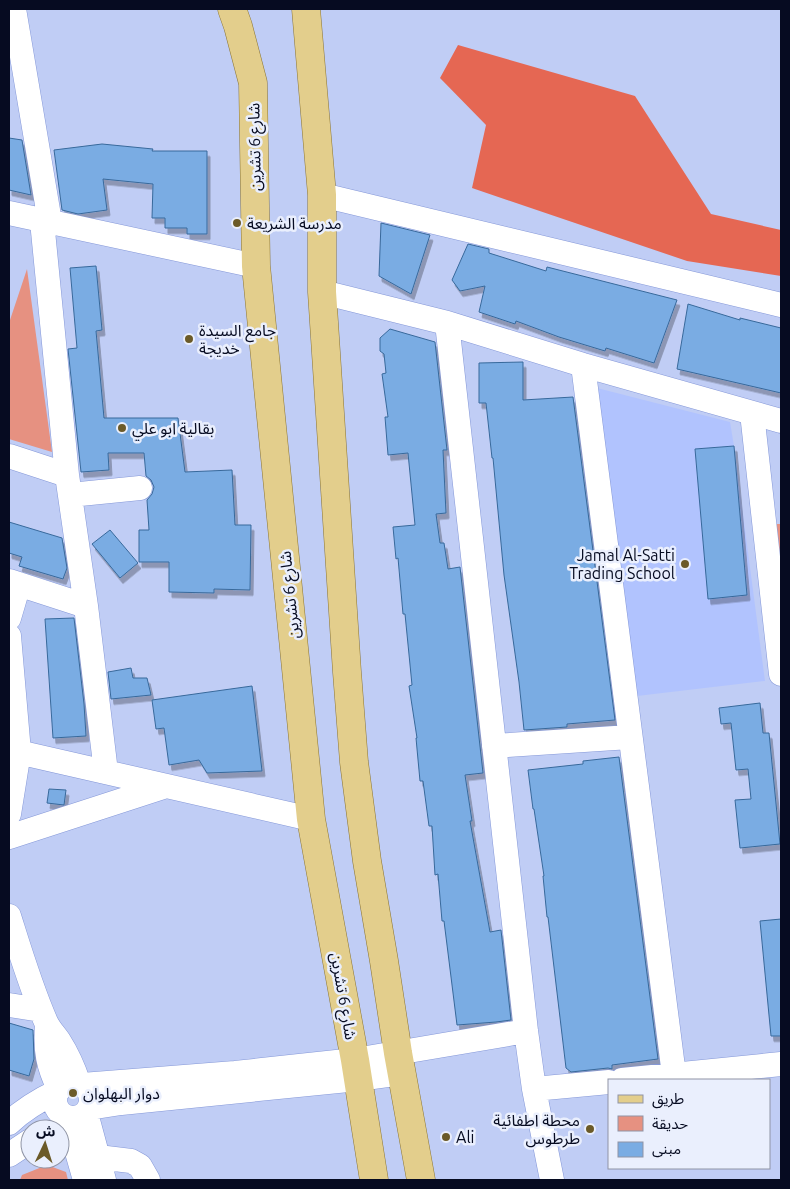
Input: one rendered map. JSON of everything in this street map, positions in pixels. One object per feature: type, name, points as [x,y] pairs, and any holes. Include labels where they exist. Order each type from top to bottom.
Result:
[{"type":"main road","name":"شارع 6 تشرين","points":[[232,9],[253,83],[256,266],[311,819],[357,1070],[374,1180]]},
{"type":"main road","points":[[306,9],[322,195],[322,292],[354,762],[367,861],[421,1180]]},
{"type":"street","points":[[14,9],[46,221],[69,485],[106,772]]},
{"type":"street","points":[[322,195],[781,305]]},
{"type":"street","points":[[9,213],[256,266]]},
{"type":"street","points":[[322,292],[447,323],[583,365],[781,421]]},
{"type":"street","points":[[447,323],[526,1031],[534,1089],[552,1180]]},
{"type":"street","points":[[583,365],[674,1075]]},
{"type":"street","points":[[752,413],[781,674]]},
{"type":"street","points":[[9,456],[69,485],[140,488]]},
{"type":"street","points":[[9,618],[14,583],[86,606]]},
{"type":"street","points":[[9,636],[14,751],[9,814]]},
{"type":"street","points":[[494,746],[630,736]]},
{"type":"street","points":[[14,751],[311,819]]},
{"type":"street","points":[[9,837],[166,786]]},
{"type":"street","points":[[9,916],[44,1018],[74,1068],[70,1087],[56,1097],[57,1108],[60,1113],[72,1116],[121,1103],[400,1063],[526,1031]]},
{"type":"street","points":[[9,1005],[44,1018]]},
{"type":"street","points":[[632,1079],[781,1064]]},
{"type":"street","points":[[9,1123],[31,1105],[70,1087],[235,1073],[357,1070]]},
{"type":"street","points":[[534,1089],[608,1082]]},
{"type":"street","points":[[70,1087],[89,1093],[91,1103],[72,1116]]},
{"type":"street","points":[[72,1116],[98,1157],[104,1180]]},
{"type":"street","points":[[72,1116],[85,1180]]},
{"type":"street","points":[[9,1155],[20,1148]]},
{"type":"street","points":[[98,1157],[131,1161],[140,1166],[148,1180]]},
{"type":"shaded area","points":[[458,45],[635,96],[711,214],[781,230],[781,276],[687,261],[472,188],[486,125],[440,78]]},
{"type":"shaded area","name":"Jamal Al-Satti Trading School","points":[[597,388],[730,422],[765,681],[637,696]]},
{"type":"green space","points":[[27,269],[52,452],[9,439],[9,323]]},
{"type":"green space","points":[[775,524],[781,524],[781,594]]},
{"type":"green space","points":[[37,1169],[58,1169],[66,1172],[68,1180],[20,1180],[22,1175]]},
{"type":"building","points":[[9,138],[22,140],[31,195],[9,190]]},
{"type":"building","points":[[102,144],[153,149],[152,151],[207,151],[207,234],[187,234],[187,228],[165,228],[165,218],[152,218],[153,184],[103,179],[107,210],[78,214],[62,210],[54,150]]},
{"type":"building","points":[[381,223],[430,235],[411,294],[379,276]]},
{"type":"building","points":[[468,244],[489,249],[489,253],[546,271],[547,267],[677,300],[654,363],[606,348],[605,351],[516,321],[515,324],[479,312],[485,286],[460,291],[452,280]]},
{"type":"building","points":[[96,266],[102,330],[96,331],[104,418],[178,418],[185,472],[232,470],[235,525],[251,525],[250,590],[214,589],[214,593],[169,592],[169,562],[139,562],[139,530],[149,530],[147,500],[152,494],[154,487],[151,480],[146,476],[144,453],[108,453],[109,470],[81,472],[68,349],[77,348],[70,268]]},
{"type":"building","points":[[688,304],[740,320],[740,318],[781,328],[781,393],[677,369]]},
{"type":"building","points":[[390,329],[435,342],[447,450],[443,450],[446,513],[436,514],[440,543],[444,543],[448,569],[460,567],[483,773],[465,775],[472,821],[470,821],[490,932],[501,930],[511,1020],[457,1025],[444,921],[442,921],[438,874],[435,875],[432,826],[429,826],[423,781],[420,781],[417,738],[409,686],[412,685],[405,614],[403,614],[398,558],[396,559],[393,527],[415,525],[408,453],[388,455],[385,417],[388,417],[382,374],[386,373],[384,354],[380,351],[380,338]]},
{"type":"building","points":[[523,362],[523,400],[573,397],[615,720],[567,724],[567,727],[524,730],[504,575],[486,403],[479,403],[479,363]]},
{"type":"building","points":[[734,446],[747,595],[708,599],[695,449]]},
{"type":"building","points":[[9,522],[62,538],[67,568],[63,579],[19,566],[22,557],[9,553]]},
{"type":"building","points":[[110,530],[138,563],[120,578],[92,544]]},
{"type":"building","points":[[74,618],[86,736],[53,738],[45,619]]},
{"type":"building","points":[[131,668],[133,678],[147,678],[151,695],[111,699],[108,672]]},
{"type":"building","points":[[252,686],[262,771],[207,773],[199,760],[169,765],[164,728],[156,729],[152,700]]},
{"type":"building","points":[[760,703],[763,733],[769,733],[780,844],[740,848],[735,800],[751,799],[748,769],[736,770],[731,723],[721,724],[719,708]]},
{"type":"building","points":[[619,757],[658,1059],[612,1065],[612,1069],[571,1072],[566,1068],[547,917],[544,876],[528,770],[583,764],[583,761]]},
{"type":"building","points":[[49,789],[66,790],[64,805],[47,803]]},
{"type":"building","points":[[781,919],[781,1036],[771,1036],[760,921]]},
{"type":"building","points":[[9,1023],[33,1030],[34,1059],[29,1076],[9,1070]]},
{"type":"place","name":"مدرسة الشريعة","points":[[237,223]]},
{"type":"place","name":"جامع السيدة خديجة","points":[[189,339]]},
{"type":"place","name":"بقالية ابو علي","points":[[122,428]]},
{"type":"place","name":"Jamal Al-Satti Trading School","points":[[685,564]]},
{"type":"place","name":"دوار البهلوان","points":[[73,1093]]},
{"type":"place","name":"محطة اطفائية طرطوس","points":[[590,1129]]},
{"type":"place","name":"Ali","points":[[446,1137]]}]
